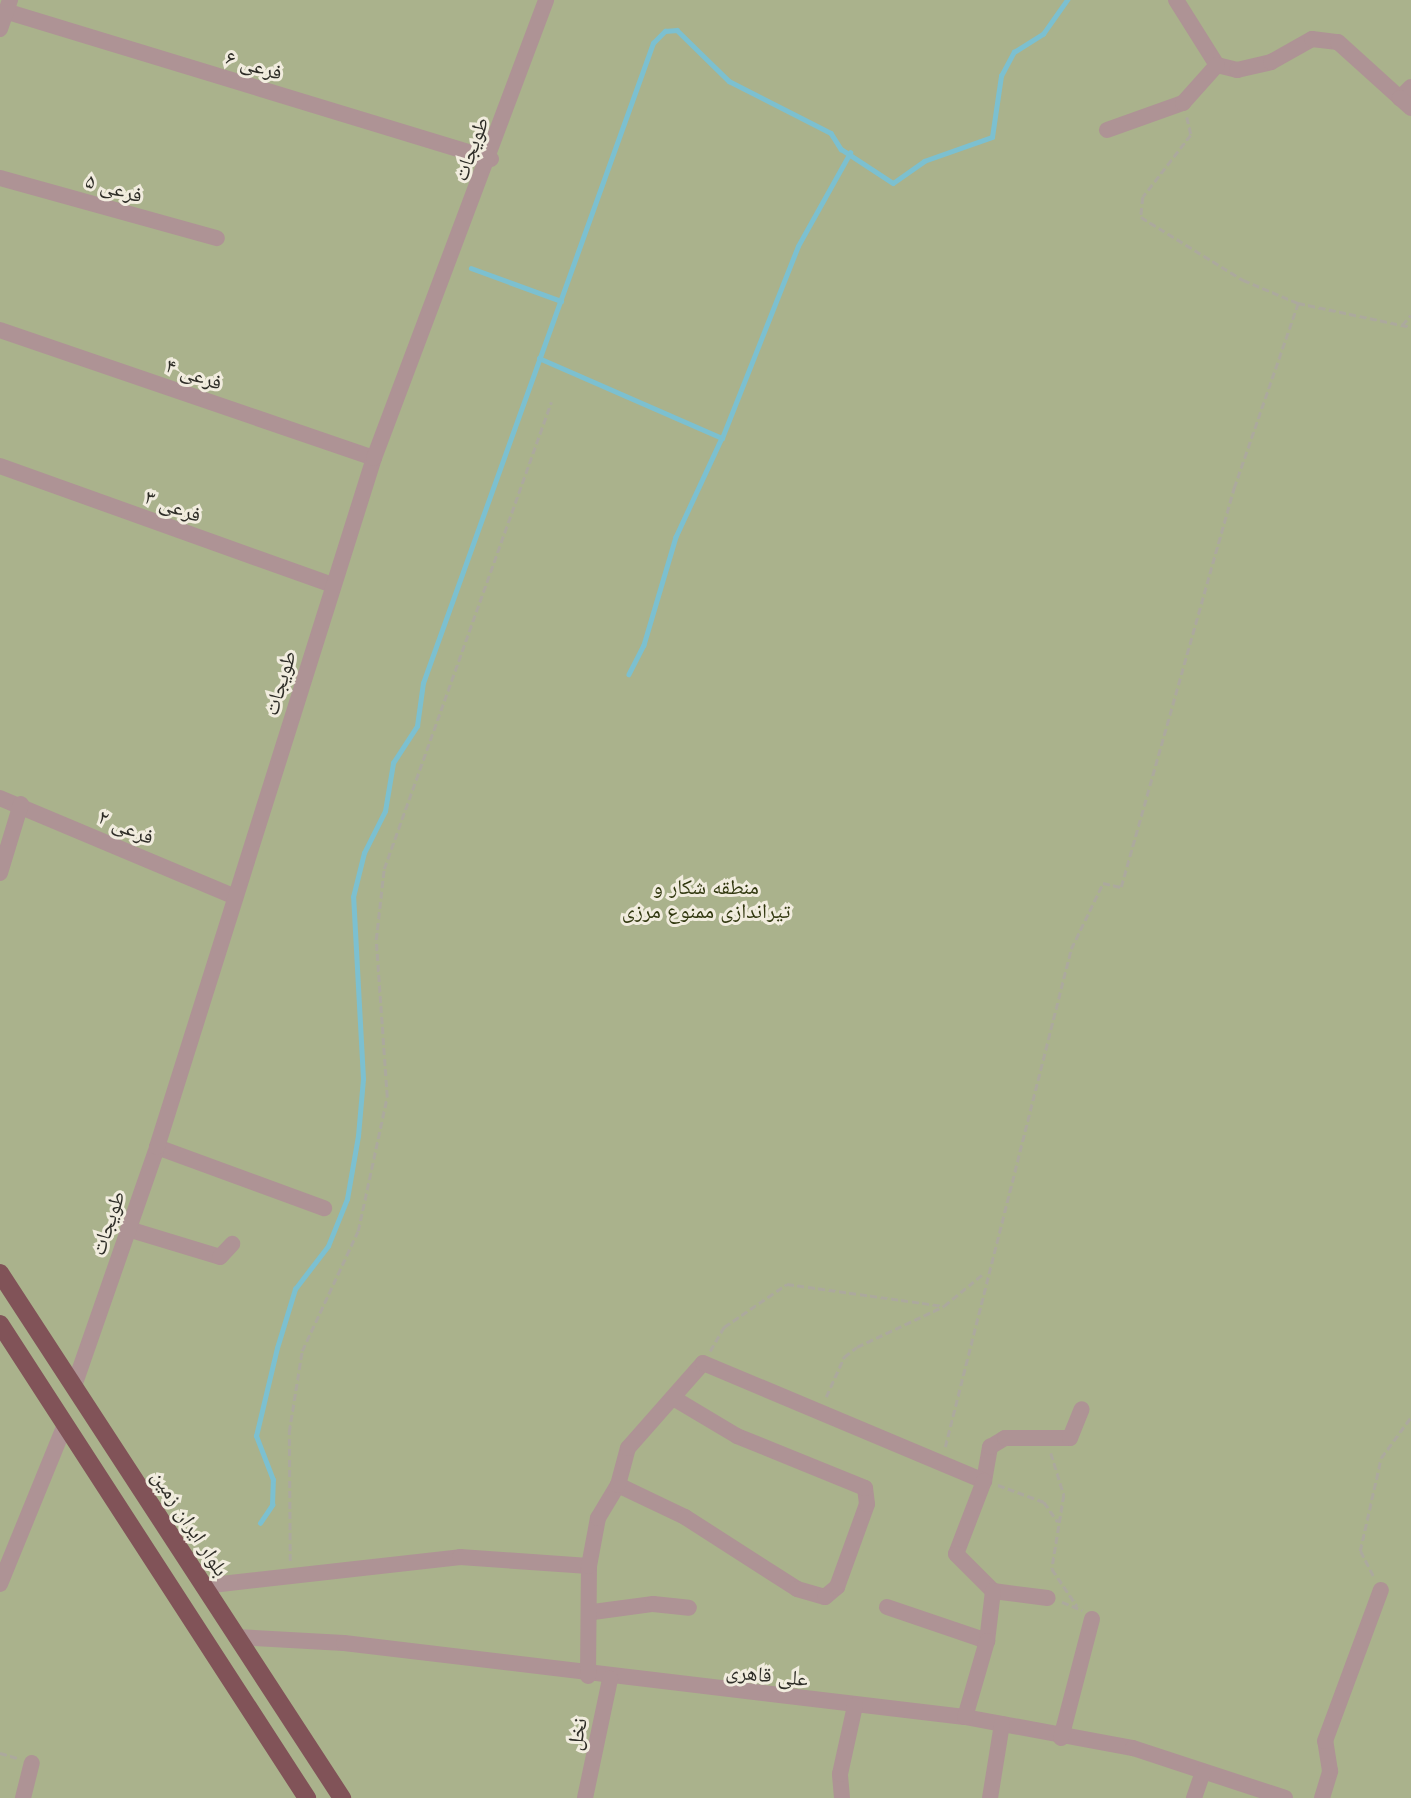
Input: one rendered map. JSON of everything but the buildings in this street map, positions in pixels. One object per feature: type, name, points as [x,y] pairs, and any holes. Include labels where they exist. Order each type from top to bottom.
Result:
[{"type":"main road","name":"بلوار ایران زمین","points":[[0,1273],[236,1637],[345,1797]]},
{"type":"main road","points":[[0,1324],[307,1798]]},
{"type":"street","name":"طویجات","points":[[74,1386],[157,1147],[374,458],[491,159],[545,0]]},
{"type":"street","points":[[1176,0],[1217,65],[1237,70],[1271,62],[1312,39],[1338,43],[1407,98]]},
{"type":"street","name":"فرعی ۶","points":[[7,6],[491,159]]},
{"type":"street","points":[[0,29],[7,6]]},
{"type":"street","points":[[1107,131],[1183,103],[1217,65]]},
{"type":"street","name":"فرعی ۵","points":[[0,178],[217,238]]},
{"type":"street","name":"فرعی ۴","points":[[0,330],[374,458]]},
{"type":"street","name":"فرعی ۳","points":[[0,466],[333,585]]},
{"type":"street","name":"فرعی ۲","points":[[0,798],[21,804],[235,897]]},
{"type":"street","points":[[0,873],[21,804]]},
{"type":"street","points":[[157,1147],[324,1208]]},
{"type":"street","points":[[128,1229],[220,1257],[232,1244]]},
{"type":"street","points":[[588,1676],[593,1612],[589,1566],[598,1518],[618,1485],[628,1448],[675,1399],[703,1363],[984,1481]]},
{"type":"street","points":[[618,1485],[685,1517],[797,1589],[825,1597],[837,1587],[867,1504],[865,1488],[737,1436],[675,1399]]},
{"type":"street","points":[[1048,1598],[993,1591],[956,1554],[984,1481],[990,1447],[1005,1438],[1045,1441],[1070,1438],[1082,1409]]},
{"type":"street","points":[[0,1584],[65,1425]]},
{"type":"street","points":[[203,1586],[460,1558],[589,1566]]},
{"type":"street","points":[[1322,1798],[1330,1771],[1325,1741],[1381,1590]]},
{"type":"street","points":[[965,1717],[987,1641],[993,1591]]},
{"type":"street","points":[[593,1612],[653,1604],[689,1608]]},
{"type":"street","points":[[887,1607],[987,1641]]},
{"type":"street","points":[[1061,1738],[1092,1619]]},
{"type":"street","name":"علی قاهری","points":[[236,1637],[344,1643],[610,1679],[965,1717],[1061,1738],[1133,1748],[1285,1798]]},
{"type":"street","name":"نخل","points":[[585,1798],[610,1679]]},
{"type":"street","points":[[842,1798],[840,1774],[855,1706]]},
{"type":"street","points":[[990,1798],[1002,1724]]},
{"type":"street","points":[[23,1798],[32,1763]]},
{"type":"street","points":[[1194,1798],[1203,1772]]},
{"type":"path","points":[[1183,103],[1191,135],[1143,197],[1141,217],[1243,280],[1298,303],[1411,327]]},
{"type":"path","points":[[960,1471],[944,1447],[945,1433],[1071,949],[1103,883],[1121,887],[1234,488],[1298,303]]},
{"type":"path","points":[[1402,325],[1411,315]]},
{"type":"path","points":[[289,1578],[289,1432],[302,1351],[358,1231],[387,1097],[376,940],[384,869],[551,402]]},
{"type":"path","points":[[819,1412],[844,1357],[944,1306],[986,1272]]},
{"type":"path","points":[[703,1363],[724,1327],[787,1284],[944,1306]]},
{"type":"path","points":[[1381,1590],[1360,1551],[1381,1458],[1411,1418]]},
{"type":"path","points":[[1045,1441],[1061,1471],[1052,1569],[1077,1606],[1092,1619]]},
{"type":"path","points":[[984,1481],[1044,1502],[1058,1522]]},
{"type":"path","points":[[1048,1598],[1077,1606]]},
{"type":"green space","name":"منطقه شکار و تیراندازی ممنوع مرزی","points":[[0,0],[1411,0],[1411,1798],[0,1798]]},
{"type":"waterway","points":[[260,1523],[272,1505],[273,1480],[256,1436],[277,1348],[295,1289],[328,1246],[347,1199],[358,1136],[363,1079],[353,897],[364,853],[385,811],[393,763],[417,726],[423,683],[653,43],[665,31],[677,30],[729,81],[831,133],[841,149],[893,183],[924,161],[992,137],[1001,76],[1014,52],[1043,34],[1067,0]]},
{"type":"waterway","points":[[722,438],[798,246],[850,153]]},
{"type":"waterway","points":[[471,268],[561,301]]},
{"type":"waterway","points":[[539,358],[722,438],[676,537],[644,645],[629,674]]}]
